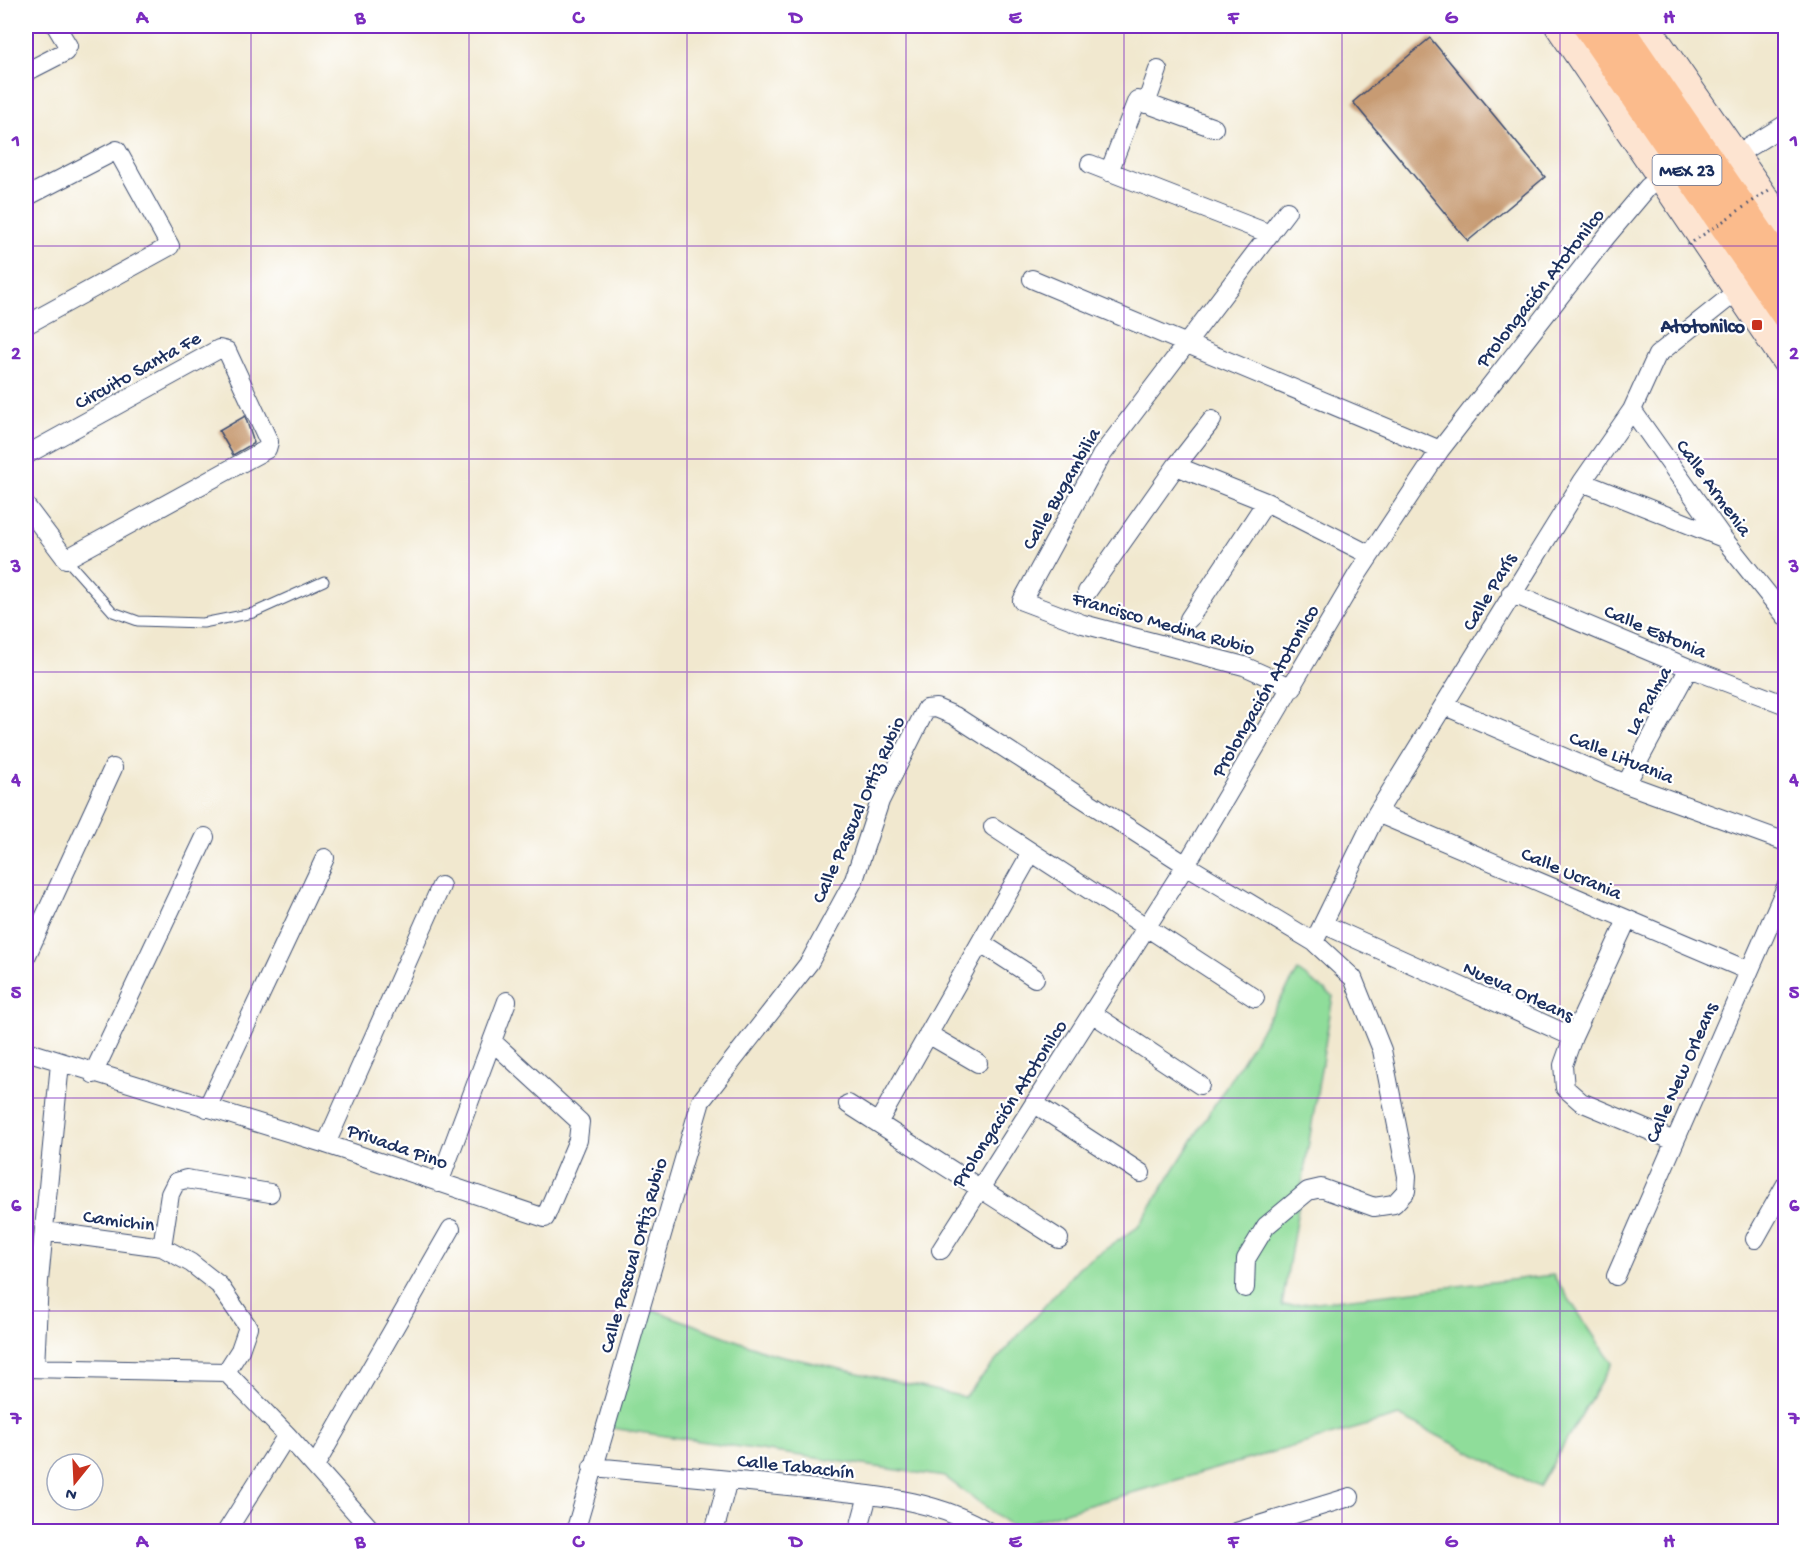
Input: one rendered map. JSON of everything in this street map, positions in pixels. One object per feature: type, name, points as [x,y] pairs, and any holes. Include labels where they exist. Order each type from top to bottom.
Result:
[{"type":"main road","points":[[1558,26],[1785,363]]},
{"type":"main road","name":"MEX 23","points":[[1587,26],[1785,316]]},
{"type":"main road","name":"MEX 23","points":[[1619,26],[1785,271]]},
{"type":"main road","points":[[1647,26],[1785,227]]},
{"type":"street","points":[[26,72],[65,52],[68,46],[56,26]]},
{"type":"street","points":[[1146,104],[1158,70]]},
{"type":"street","points":[[1109,172],[1137,100],[1214,128]]},
{"type":"street","points":[[1736,155],[1785,124]]},
{"type":"street","points":[[26,197],[117,150],[170,246],[26,325]]},
{"type":"street","points":[[1090,164],[1270,234]]},
{"type":"street","name":"Prolongación Atotonilco","points":[[941,1250],[1186,866],[1370,555],[1440,450],[1606,237],[1648,187],[1660,178]]},
{"type":"street","name":"Calle Bugambilia","points":[[1022,601],[1101,456],[1287,211]]},
{"type":"street","points":[[1032,279],[1440,450]]},
{"type":"street","name":"Calle París","points":[[1314,942],[1377,813],[1445,706],[1511,593],[1582,482],[1632,410],[1657,355],[1736,292]]},
{"type":"street","name":"Circuito Santa Fe","points":[[26,455],[219,349],[227,351],[269,442],[267,449],[66,559]]},
{"type":"street","name":"Calle Armenia","points":[[1632,410],[1723,538],[1785,617]]},
{"type":"street","points":[[1087,592],[1176,465],[1212,420]]},
{"type":"street","points":[[1176,465],[1266,502],[1370,555]]},
{"type":"street","points":[[1582,482],[1723,538]]},
{"type":"street","points":[[1189,619],[1266,502]]},
{"type":"street","points":[[26,506],[66,559]]},
{"type":"street","name":"Calle Estonia","points":[[1511,593],[1689,668],[1785,705]]},
{"type":"street","name":"Francisco Medina Rubio","points":[[1022,601],[1083,624],[1244,666],[1293,688]]},
{"type":"street","name":"La Palma","points":[[1626,784],[1689,668]]},
{"type":"street","name":"Calle Lituania","points":[[1445,706],[1626,784],[1785,842]]},
{"type":"street","name":"Calle Pascual Ortiz Rubio","points":[[592,1467],[701,1101],[809,963],[854,880],[880,801],[926,709],[936,708],[955,716],[1186,866],[1314,942],[1353,978],[1382,1050],[1407,1176],[1406,1191],[1394,1204],[1374,1207],[1321,1188],[1308,1191],[1266,1226],[1246,1259],[1245,1288]]},
{"type":"street","points":[[26,957],[113,768]]},
{"type":"street","name":"Calle Ucrania","points":[[1377,813],[1749,971]]},
{"type":"street","points":[[993,827],[1255,998]]},
{"type":"street","points":[[93,1074],[205,837]]},
{"type":"street","points":[[878,1123],[1031,853]]},
{"type":"street","points":[[207,1108],[325,858]]},
{"type":"street","points":[[326,1144],[441,886]]},
{"type":"street","name":"Calle New Orleans","points":[[1616,1276],[1785,887]]},
{"type":"street","points":[[1573,1037],[1628,920]]},
{"type":"street","name":"Nueva Orleans","points":[[1323,924],[1573,1037],[1563,1065],[1565,1088],[1581,1102],[1674,1141]]},
{"type":"street","points":[[981,944],[1035,978]]},
{"type":"street","points":[[439,1183],[507,1001]]},
{"type":"street","points":[[1093,1014],[1200,1084]]},
{"type":"street","points":[[928,1034],[978,1063]]},
{"type":"street","name":"Privada Pino","points":[[26,1051],[93,1074],[326,1144],[545,1218],[578,1140],[580,1122],[493,1041]]},
{"type":"street","points":[[60,1063],[30,1368],[226,1372],[287,1435],[373,1532]]},
{"type":"street","points":[[848,1104],[978,1190],[1059,1239]]},
{"type":"street","points":[[1035,1104],[1141,1173]]},
{"type":"street","points":[[162,1247],[170,1194],[176,1182],[186,1179],[270,1193]]},
{"type":"street","points":[[1755,1239],[1785,1184]]},
{"type":"street","points":[[315,1466],[451,1229]]},
{"type":"street","name":"Camichin","points":[[45,1231],[162,1247],[191,1263],[219,1285],[248,1327],[240,1350],[226,1372]]},
{"type":"street","points":[[226,1532],[287,1435]]},
{"type":"street","points":[[575,1532],[592,1467]]},
{"type":"street","name":"Calle Tabachín","points":[[592,1467],[927,1503],[966,1517],[989,1532]]},
{"type":"street","points":[[714,1532],[728,1480]]},
{"type":"street","points":[[858,1532],[868,1495]]},
{"type":"street","points":[[1236,1532],[1350,1497]]},
{"type":"lane","points":[[66,559],[113,612],[138,621],[203,623],[254,613],[324,581]]},
{"type":"path","points":[[1688,245],[1772,188]]},
{"type":"green space","points":[[1298,971],[1333,996],[1282,1306],[1553,1275],[1612,1363],[1539,1487],[1399,1416],[1013,1527],[945,1477],[597,1426],[646,1307],[770,1353],[964,1397],[1079,1267],[1138,1227]]},
{"type":"building","points":[[1430,38],[1545,177],[1468,241],[1353,102]]},
{"type":"building","points":[[245,416],[254,443],[233,455],[219,431]]},
{"type":"place","name":"Atotonilco","points":[[1757,325]]}]
